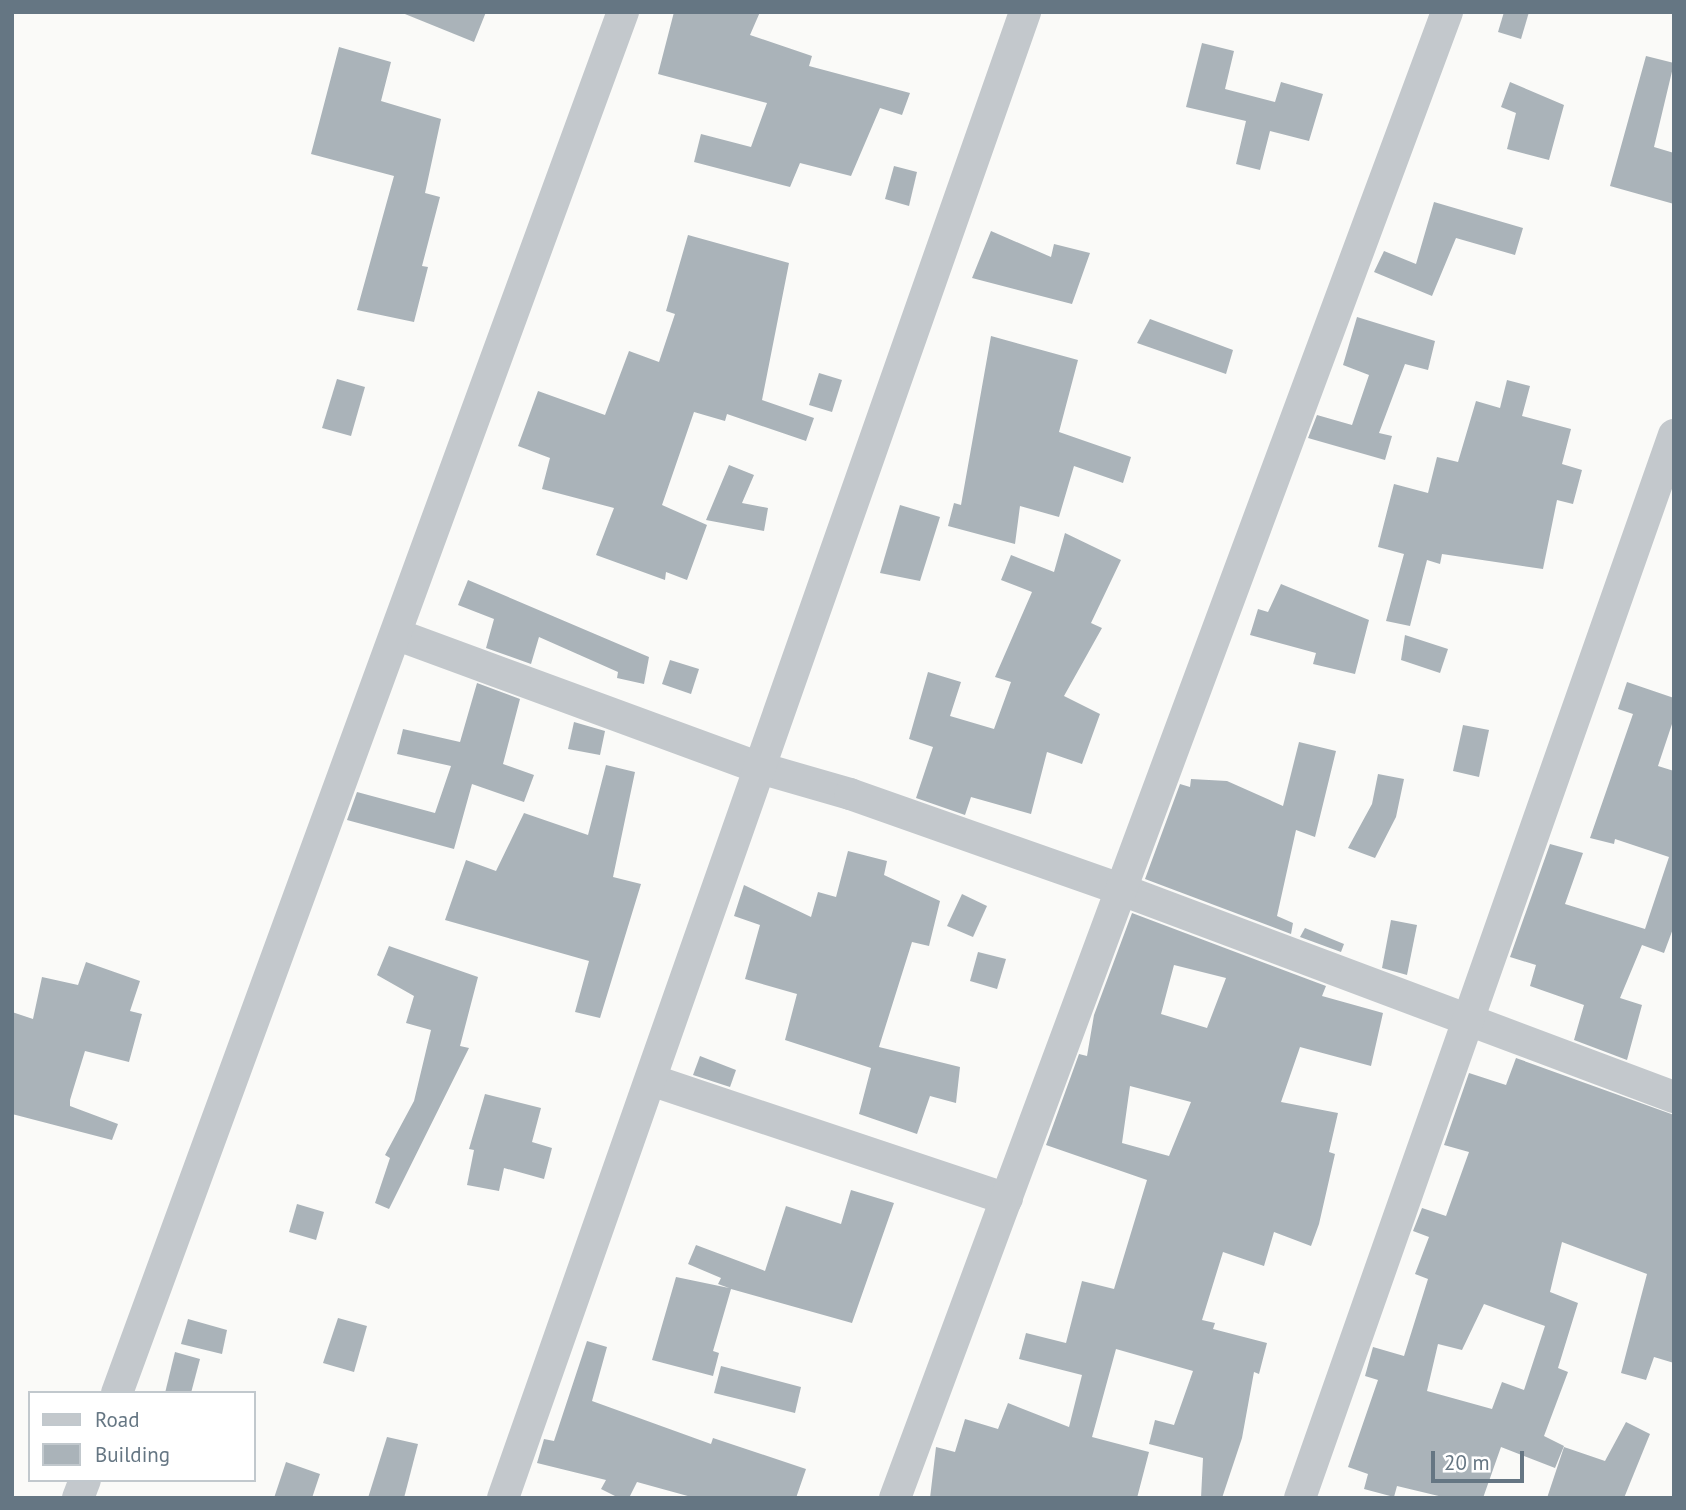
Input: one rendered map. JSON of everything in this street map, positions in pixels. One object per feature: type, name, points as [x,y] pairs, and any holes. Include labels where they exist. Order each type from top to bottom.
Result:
[{"type":"street","points":[[118,1391],[398,635],[623,12]]},
{"type":"street","points":[[503,1498],[654,1081],[1025,12]]},
{"type":"street","points":[[895,1498],[1447,12]]},
{"type":"street","points":[[1300,1498],[1674,435]]},
{"type":"street","points":[[398,635],[763,769],[850,794],[1122,890],[1467,1022],[1674,1097]]},
{"type":"street","points":[[654,1081],[1007,1199]]},
{"type":"building","points":[[400,12],[486,12],[474,42]]},
{"type":"building","points":[[674,12],[760,12],[750,35],[812,56],[809,66],[910,93],[902,115],[880,108],[851,176],[800,163],[790,187],[694,162],[701,134],[751,147],[767,103],[658,74]]},
{"type":"building","points":[[1504,12],[1529,12],[1521,39],[1498,32]]},
{"type":"building","points":[[1202,43],[1234,51],[1225,89],[1275,102],[1281,82],[1323,94],[1309,141],[1270,131],[1260,170],[1236,164],[1246,121],[1186,107]]},
{"type":"building","points":[[339,47],[391,62],[381,101],[441,119],[425,193],[440,197],[422,266],[428,267],[414,322],[357,310],[394,176],[311,154]]},
{"type":"building","points":[[1646,56],[1674,63],[1654,147],[1674,153],[1674,204],[1610,186]]},
{"type":"building","points":[[1510,82],[1564,105],[1549,160],[1507,149],[1516,113],[1501,107]]},
{"type":"building","points":[[894,166],[917,172],[909,206],[885,199]]},
{"type":"building","points":[[1434,202],[1523,228],[1515,255],[1456,238],[1432,296],[1374,272],[1384,251],[1416,264]]},
{"type":"building","points":[[991,231],[1051,257],[1054,244],[1090,253],[1072,304],[972,278]]},
{"type":"building","points":[[688,235],[789,263],[762,400],[814,418],[806,441],[727,414],[725,421],[694,412],[662,505],[707,525],[687,580],[666,572],[665,580],[596,555],[614,508],[542,489],[550,458],[518,446],[538,391],[605,415],[629,351],[659,362],[675,314],[666,311]]},
{"type":"building","points":[[1357,317],[1435,341],[1428,370],[1405,364],[1379,433],[1392,436],[1385,460],[1308,438],[1317,415],[1352,425],[1369,375],[1343,365]]},
{"type":"building","points":[[1150,319],[1233,350],[1226,374],[1137,343]]},
{"type":"building","points":[[991,336],[1078,360],[1059,432],[1131,457],[1123,483],[1074,466],[1059,517],[1020,506],[1015,544],[948,526],[954,503],[961,505]]},
{"type":"building","points":[[819,373],[842,380],[832,412],[809,405]]},
{"type":"building","points":[[337,379],[365,387],[351,436],[322,428]]},
{"type":"building","points":[[1507,380],[1530,386],[1522,416],[1571,429],[1562,464],[1582,470],[1573,504],[1557,500],[1543,569],[1442,554],[1440,564],[1427,560],[1410,626],[1386,621],[1404,554],[1378,547],[1394,484],[1428,493],[1437,457],[1458,462],[1476,401],[1500,408]]},
{"type":"building","points":[[729,465],[754,475],[742,503],[768,508],[764,531],[706,520]]},
{"type":"building","points":[[900,505],[940,517],[920,581],[880,573]]},
{"type":"building","points":[[1065,533],[1121,560],[1091,623],[1102,628],[1064,696],[1100,714],[1082,764],[1047,752],[1031,814],[971,797],[965,815],[916,798],[933,747],[909,739],[928,672],[961,682],[950,716],[994,729],[1011,682],[995,677],[1032,592],[1001,580],[1011,555],[1054,572]]},
{"type":"building","points":[[468,580],[649,657],[644,684],[617,678],[618,672],[539,637],[531,664],[486,648],[494,619],[458,605]]},
{"type":"building","points":[[1281,584],[1369,620],[1355,674],[1313,664],[1316,653],[1250,635],[1258,609],[1268,612]]},
{"type":"building","points":[[1405,635],[1448,649],[1440,673],[1401,660]]},
{"type":"building","points":[[670,660],[699,669],[691,694],[662,684]]},
{"type":"building","points":[[1627,682],[1674,698],[1674,718],[1658,766],[1674,771],[1674,926],[1664,953],[1642,945],[1620,998],[1642,1005],[1627,1060],[1574,1040],[1584,1005],[1530,986],[1536,965],[1510,957],[1550,844],[1583,853],[1565,904],[1645,929],[1669,857],[1615,839],[1614,844],[1590,838],[1633,714],[1618,709]]},
{"type":"building","points":[[477,683],[520,699],[503,764],[534,775],[524,802],[472,784],[454,849],[347,820],[357,792],[435,813],[451,766],[397,754],[403,729],[460,742]]},
{"type":"building","points":[[574,722],[605,731],[600,755],[568,749]]},
{"type":"building","points":[[1463,725],[1489,730],[1479,777],[1453,771]]},
{"type":"building","points":[[1299,742],[1336,751],[1315,837],[1296,830],[1277,916],[1293,923],[1291,934],[1145,879],[1180,784],[1190,787],[1191,779],[1227,781],[1283,806]]},
{"type":"building","points":[[606,765],[635,772],[613,877],[641,884],[600,1018],[575,1012],[589,961],[445,920],[466,860],[496,871],[524,813],[588,835]]},
{"type":"building","points":[[1378,774],[1404,779],[1396,817],[1375,858],[1348,848],[1372,804]]},
{"type":"building","points":[[848,851],[887,861],[884,875],[940,901],[929,946],[912,942],[879,1047],[960,1067],[956,1103],[930,1096],[917,1134],[859,1114],[871,1068],[785,1040],[797,994],[745,979],[760,925],[734,916],[744,885],[811,917],[818,892],[836,897]]},
{"type":"building","points":[[962,894],[987,906],[973,937],[947,926]]},
{"type":"building","points":[[1132,913],[1326,986],[1322,996],[1383,1013],[1371,1066],[1300,1047],[1281,1102],[1338,1113],[1329,1152],[1335,1154],[1319,1224],[1311,1246],[1274,1232],[1264,1266],[1223,1252],[1202,1320],[1215,1323],[1213,1329],[1267,1343],[1259,1374],[1254,1372],[1242,1438],[1222,1498],[1201,1498],[1203,1458],[1149,1444],[1155,1420],[1174,1425],[1193,1371],[1116,1349],[1092,1437],[1149,1452],[1137,1498],[930,1498],[936,1447],[955,1452],[965,1419],[998,1429],[1008,1403],[1069,1427],[1082,1375],[1019,1359],[1026,1333],[1066,1343],[1082,1281],[1114,1289],[1147,1180],[1046,1145],[1079,1054],[1087,1056],[1094,1015]],"holes":[[[1174,965],[1226,978],[1207,1028],[1161,1014]],[[1130,1086],[1191,1102],[1169,1156],[1122,1143]]]},
{"type":"building","points":[[1391,920],[1417,925],[1407,975],[1382,968]]},
{"type":"building","points":[[1305,928],[1344,944],[1341,952],[1300,937]]},
{"type":"building","points":[[389,946],[478,977],[460,1046],[469,1048],[389,1209],[375,1203],[390,1158],[385,1155],[414,1101],[431,1030],[406,1023],[414,996],[377,975]]},
{"type":"building","points":[[978,952],[1006,959],[997,989],[970,981]]},
{"type":"building","points":[[86,962],[140,981],[130,1011],[142,1014],[129,1062],[85,1051],[70,1100],[70,1106],[118,1124],[112,1140],[12,1114],[12,1012],[33,1019],[42,977],[78,985]]},
{"type":"building","points":[[700,1056],[736,1070],[730,1087],[693,1075]]},
{"type":"building","points":[[1516,1058],[1674,1115],[1674,1363],[1654,1357],[1646,1380],[1621,1373],[1647,1274],[1562,1242],[1550,1292],[1578,1303],[1558,1368],[1568,1372],[1544,1436],[1564,1446],[1555,1468],[1501,1447],[1483,1498],[1447,1498],[1397,1486],[1394,1497],[1364,1489],[1368,1474],[1348,1467],[1378,1380],[1365,1376],[1373,1347],[1404,1356],[1428,1279],[1415,1274],[1429,1237],[1413,1231],[1422,1208],[1446,1216],[1469,1152],[1444,1145],[1469,1073],[1506,1085]],"holes":[[[1484,1304],[1545,1326],[1524,1390],[1502,1382],[1492,1409],[1427,1391],[1438,1344],[1462,1350]]]},
{"type":"building","points":[[485,1094],[541,1108],[532,1142],[552,1148],[544,1179],[504,1168],[499,1191],[467,1185],[474,1150],[469,1149]]},
{"type":"building","points":[[851,1190],[894,1203],[852,1323],[731,1289],[713,1351],[719,1353],[713,1376],[652,1360],[676,1277],[729,1288],[718,1284],[721,1278],[688,1264],[696,1245],[765,1271],[786,1206],[841,1224]]},
{"type":"building","points":[[297,1204],[324,1212],[316,1240],[289,1232]]},
{"type":"building","points":[[338,1318],[367,1326],[354,1372],[323,1363]]},
{"type":"building","points":[[188,1319],[227,1330],[222,1354],[181,1344]]},
{"type":"building","points":[[587,1341],[607,1347],[592,1401],[711,1444],[713,1438],[806,1469],[796,1498],[695,1498],[637,1482],[629,1498],[619,1498],[601,1489],[606,1480],[537,1463],[544,1439],[554,1441]]},
{"type":"building","points":[[175,1352],[200,1359],[192,1391],[165,1391]]},
{"type":"building","points":[[721,1366],[801,1387],[795,1413],[714,1393]]},
{"type":"building","points":[[1626,1422],[1650,1434],[1624,1498],[1547,1498],[1564,1447],[1605,1461]]},
{"type":"building","points":[[387,1437],[418,1444],[404,1498],[368,1498]]},
{"type":"building","points":[[286,1462],[320,1474],[312,1498],[274,1498]]}]
